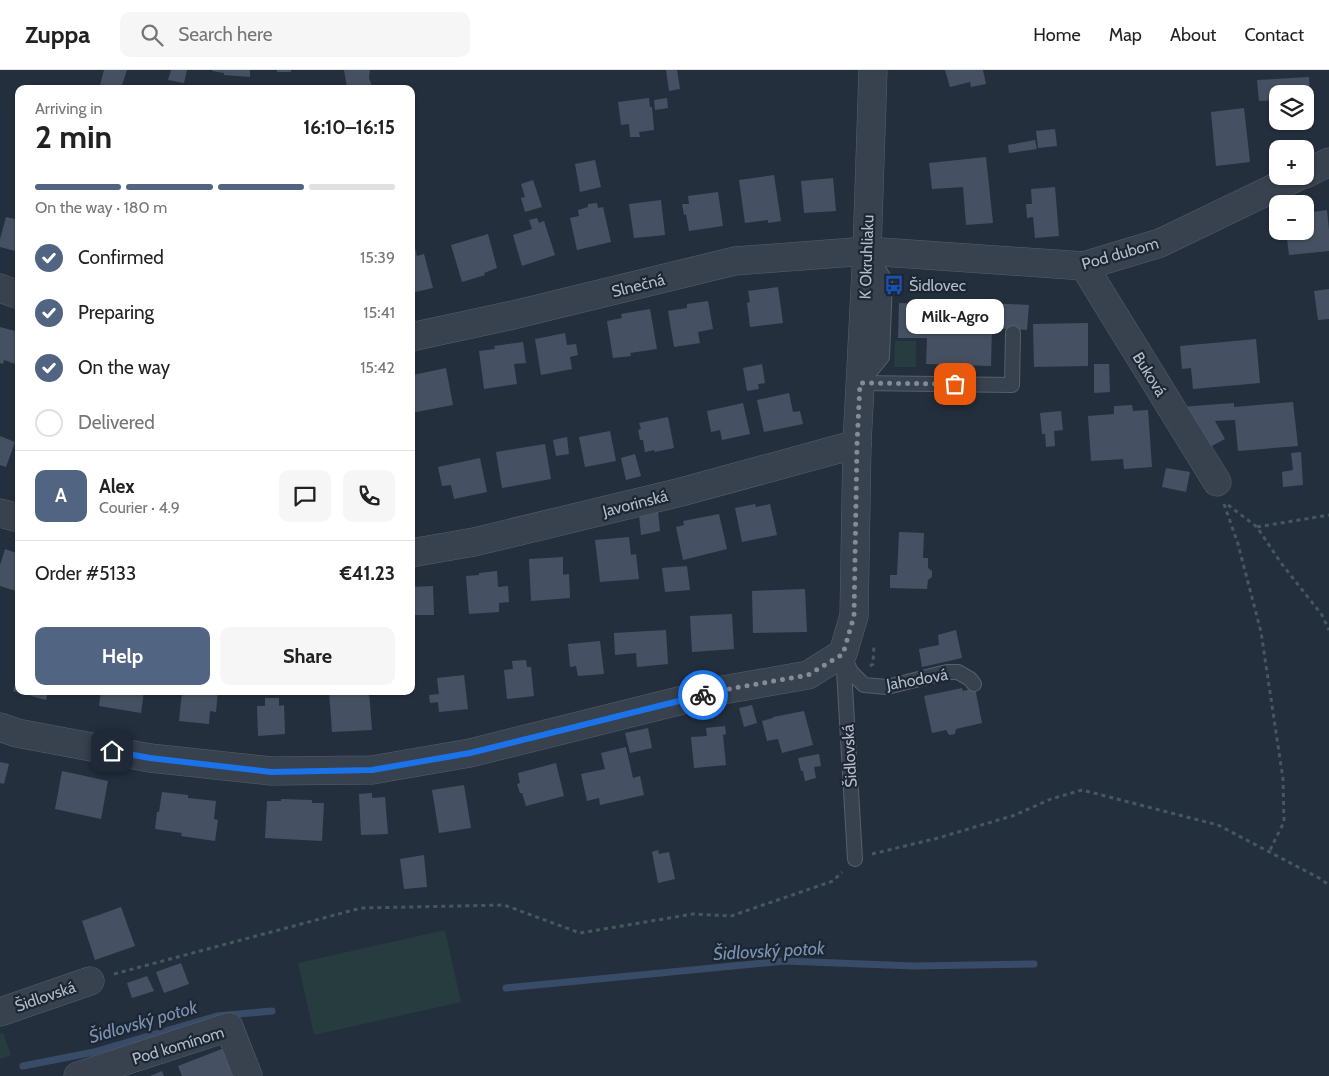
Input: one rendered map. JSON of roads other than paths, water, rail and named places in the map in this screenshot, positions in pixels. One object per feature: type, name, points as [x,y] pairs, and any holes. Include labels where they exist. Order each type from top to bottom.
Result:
[{"type":"street","name":"K Okruhliaku","points":[[857,444],[867,251],[873,70]]},
{"type":"street","points":[[1314,170],[1329,162]]},
{"type":"street","name":"Pod dubom","points":[[867,251],[1084,266],[1160,243],[1280,185]]},
{"type":"street","name":"Slnečná","points":[[415,336],[513,315],[735,261],[867,251]]},
{"type":"street","name":"Buková","points":[[1084,266],[1217,482]]},
{"type":"street","points":[[0,288],[15,294]]},
{"type":"street","points":[[0,727],[150,758],[271,772],[372,770],[470,753],[723,690],[808,675],[843,654],[854,616],[857,444]]},
{"type":"street","name":"Javorinská","points":[[415,552],[474,542],[672,494],[857,444]]},
{"type":"street","points":[[0,513],[15,517]]},
{"type":"street","name":"Šidlovská","points":[[0,1012],[90,981]]},
{"type":"street","name":"Pod komínom","points":[[78,1076],[229,1027],[248,1076]]},
{"type":"lane","points":[[860,383],[1012,385],[1013,333]]},
{"type":"lane","name":"Jahodová","points":[[843,654],[850,672],[864,685],[887,687],[947,672],[958,672],[970,679],[974,684]]},
{"type":"lane","name":"Šidlovská","points":[[843,654],[854,858]]},
{"type":"waterway","name":"Šidlovský potok","points":[[506,988],[785,961],[914,966],[1034,964]]},
{"type":"waterway","name":"Šidlovský potok","points":[[23,1066],[94,1052],[217,1016],[272,1011]]},
{"type":"place","name":"Šidlovec","points":[[894,285]]},
{"type":"place","name":"Milk-Agro","points":[[955,384]]}]
